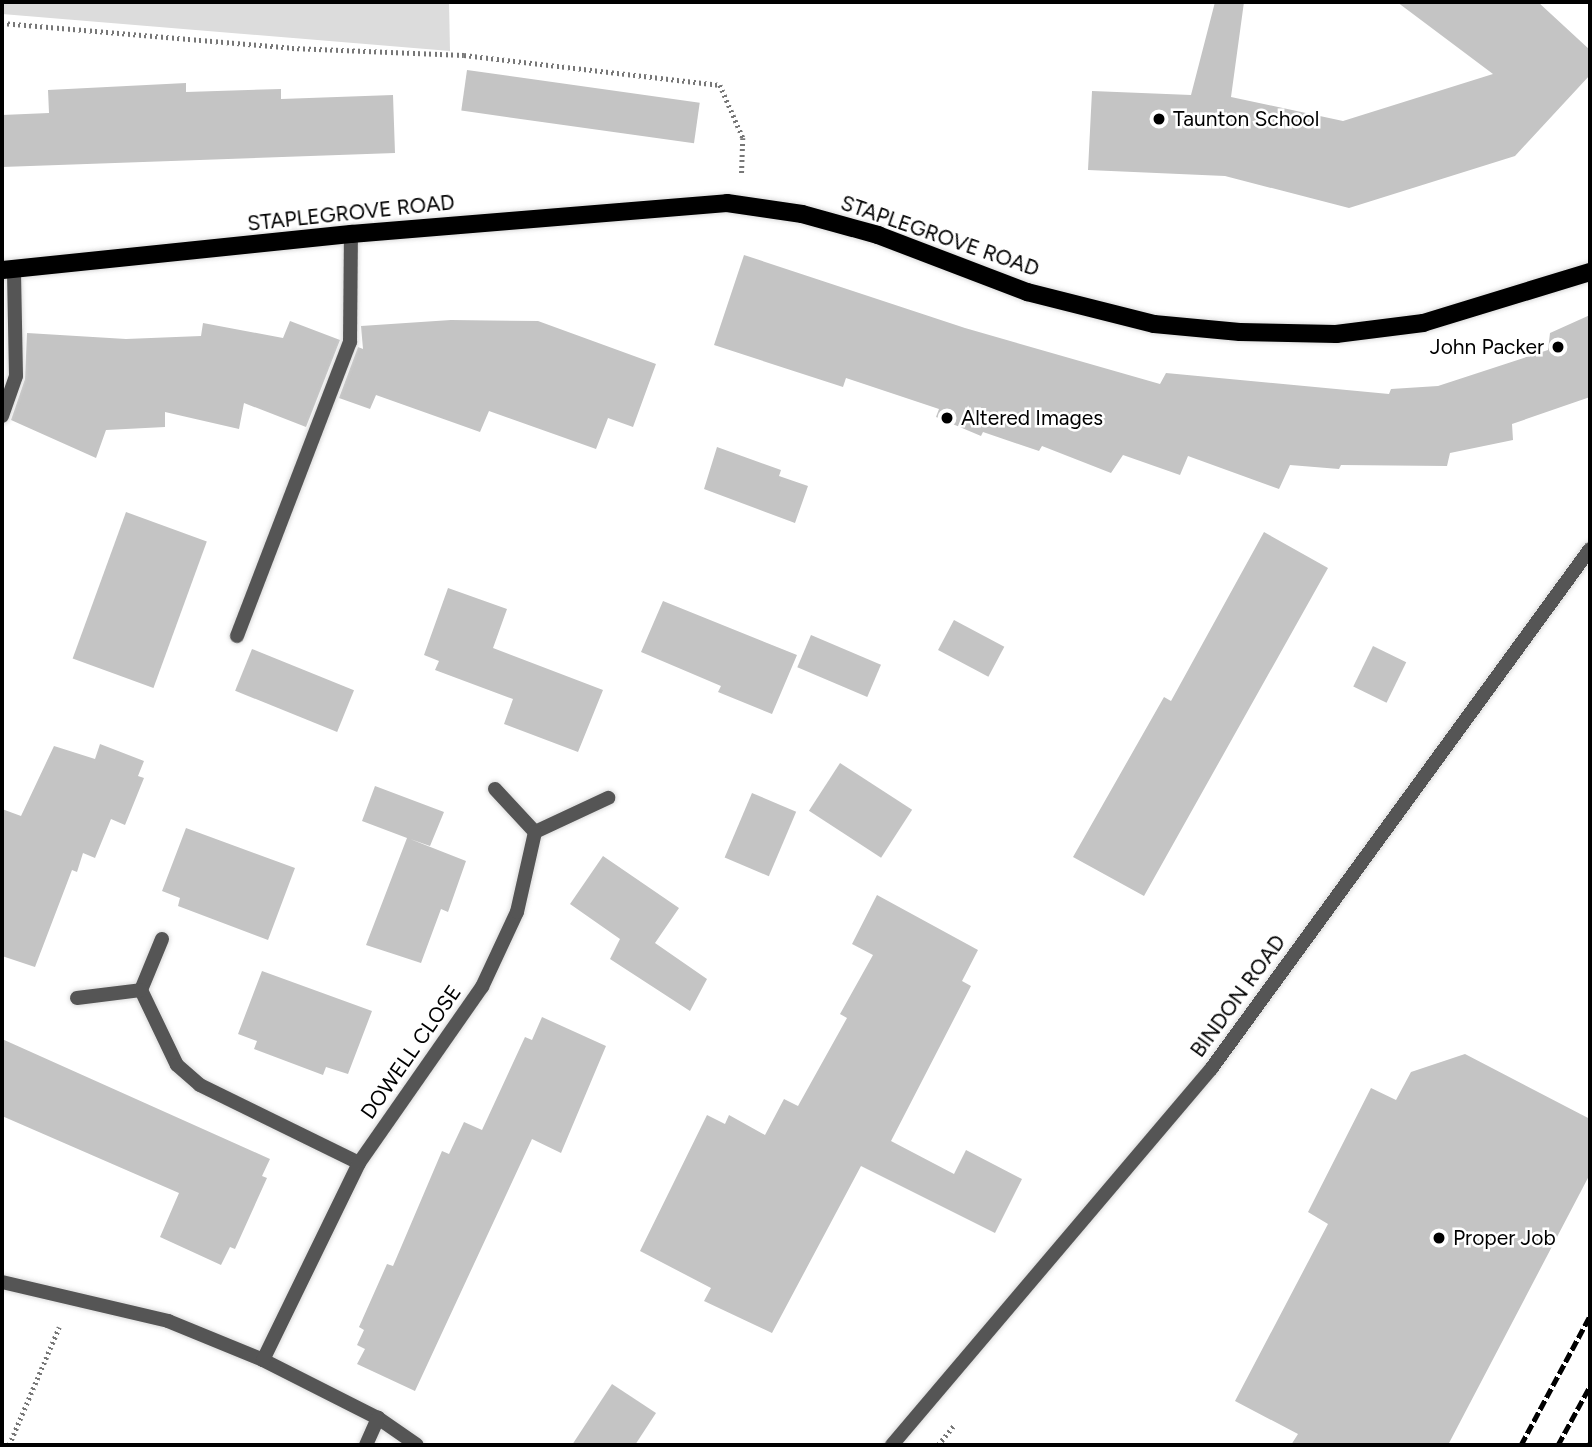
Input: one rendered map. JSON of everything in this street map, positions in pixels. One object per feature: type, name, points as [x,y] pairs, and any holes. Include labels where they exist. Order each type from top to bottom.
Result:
[{"type":"main road","name":"STAPLEGROVE ROAD","points":[[8,269],[352,234],[740,205],[802,214],[878,235],[1027,292],[1154,324],[1240,332],[1336,334],[1423,323],[1590,272]]},
{"type":"street","points":[[237,636],[350,342],[352,234]]},
{"type":"street","name":"STAPLEGROVE ROAD","points":[[2,416],[16,376],[8,269]]},
{"type":"street","name":"BINDON ROAD","points":[[892,1445],[1210,1069],[1590,549]]},
{"type":"street","points":[[495,789],[535,832],[608,799]]},
{"type":"street","name":"DOWELL CLOSE","points":[[264,1360],[359,1163],[482,987],[517,912],[535,832]]},
{"type":"street","points":[[162,939],[141,990],[177,1065],[200,1085],[359,1163]]},
{"type":"street","points":[[76,998],[141,990]]},
{"type":"street","points":[[2,1282],[73,1295],[168,1321],[264,1360],[379,1418],[417,1445]]},
{"type":"street","points":[[366,1445],[379,1418]]},
{"type":"path","points":[[2,23],[292,48],[464,55],[720,85],[743,138],[740,205]]},
{"type":"path","points":[[9,1445],[73,1295]]},
{"type":"shaded area","points":[[2,2],[449,2],[450,51],[2,14]]},
{"type":"building","points":[[1215,2],[1244,2],[1231,97],[1343,121],[1493,74],[1397,2],[1538,2],[1590,50],[1590,75],[1515,156],[1349,208],[1225,176],[1088,170],[1092,91],[1191,95]]},
{"type":"building","points":[[467,70],[700,103],[694,143],[461,111]]},
{"type":"building","points":[[186,83],[186,92],[281,89],[281,99],[393,95],[395,153],[2,167],[2,115],[49,113],[48,90]]},
{"type":"building","points":[[744,255],[965,328],[1160,384],[1166,373],[1389,394],[1391,389],[1438,386],[1548,350],[1550,333],[1590,315],[1590,397],[1512,424],[1513,440],[1450,453],[1447,466],[1341,465],[1339,469],[1290,465],[1279,489],[1188,456],[1180,475],[1123,455],[1111,473],[1042,446],[1039,451],[983,432],[981,436],[936,417],[939,409],[846,378],[843,387],[714,345]]},
{"type":"building","points":[[451,320],[538,321],[656,364],[633,427],[608,418],[596,449],[489,411],[480,432],[376,395],[370,409],[339,398],[358,347],[363,349],[361,326]]},
{"type":"building","points":[[290,321],[340,340],[306,427],[244,403],[239,429],[165,412],[165,427],[106,430],[96,458],[11,420],[25,379],[27,333],[126,339],[201,336],[203,323],[283,338]]},
{"type":"building","points":[[717,447],[781,470],[779,476],[808,486],[795,523],[704,489]]},
{"type":"building","points":[[126,512],[207,541],[153,688],[73,659]]},
{"type":"building","points":[[1264,532],[1328,568],[1144,896],[1073,857],[1164,697],[1171,701]]},
{"type":"building","points":[[448,588],[507,609],[493,648],[603,690],[578,752],[504,724],[513,699],[435,670],[439,661],[424,655]]},
{"type":"building","points":[[663,601],[797,655],[772,714],[718,692],[721,686],[641,652]]},
{"type":"building","points":[[954,620],[1004,647],[988,677],[938,650]]},
{"type":"building","points":[[811,635],[881,665],[867,697],[797,667]]},
{"type":"building","points":[[1373,646],[1406,662],[1387,703],[1353,686]]},
{"type":"building","points":[[252,649],[354,690],[337,732],[235,691]]},
{"type":"building","points":[[100,744],[144,761],[138,776],[144,778],[125,825],[111,819],[95,858],[83,853],[77,872],[72,870],[35,967],[2,956],[2,809],[21,816],[54,746],[95,759]]},
{"type":"building","points":[[840,763],[912,810],[881,858],[809,811]]},
{"type":"building","points":[[375,786],[444,812],[430,846],[410,839],[466,861],[448,912],[441,909],[421,963],[366,945],[407,838],[362,821]]},
{"type":"building","points":[[752,793],[796,812],[769,876],[725,857]]},
{"type":"building","points":[[186,828],[295,868],[268,940],[178,906],[180,898],[162,891]]},
{"type":"building","points":[[603,856],[679,908],[655,943],[707,979],[690,1011],[610,959],[620,939],[570,904]]},
{"type":"building","points":[[877,895],[978,950],[962,981],[971,986],[891,1141],[954,1174],[966,1150],[1022,1179],[995,1233],[861,1166],[772,1333],[704,1301],[711,1288],[640,1251],[707,1115],[725,1124],[729,1115],[765,1135],[784,1099],[798,1106],[847,1018],[840,1014],[873,955],[852,944]]},
{"type":"building","points":[[262,971],[372,1011],[348,1074],[326,1067],[323,1075],[254,1049],[257,1041],[238,1034]]},
{"type":"building","points":[[542,1017],[606,1046],[561,1153],[532,1139],[415,1391],[357,1364],[365,1349],[357,1345],[364,1330],[359,1327],[387,1264],[393,1266],[442,1151],[449,1154],[464,1122],[482,1130],[525,1037],[532,1040]]},
{"type":"building","points":[[2,1039],[270,1159],[262,1176],[267,1178],[235,1249],[230,1247],[221,1265],[160,1237],[179,1193],[2,1116]]},
{"type":"building","name":"Proper Job","points":[[1465,1054],[1590,1119],[1590,1174],[1448,1445],[1291,1445],[1298,1434],[1235,1401],[1328,1224],[1308,1212],[1371,1088],[1396,1100],[1411,1072]]},
{"type":"building","points":[[612,1384],[656,1413],[635,1445],[572,1445]]},
{"type":"railway","points":[[1521,1445],[1590,1316]]},
{"type":"railway","points":[[1558,1445],[1590,1386]]},
{"type":"place","name":"Taunton School","points":[[1159,119]]},
{"type":"place","name":"John Packer","points":[[1558,347]]},
{"type":"place","name":"Altered Images","points":[[947,418]]},
{"type":"place","name":"Proper Job","points":[[1439,1238]]}]
